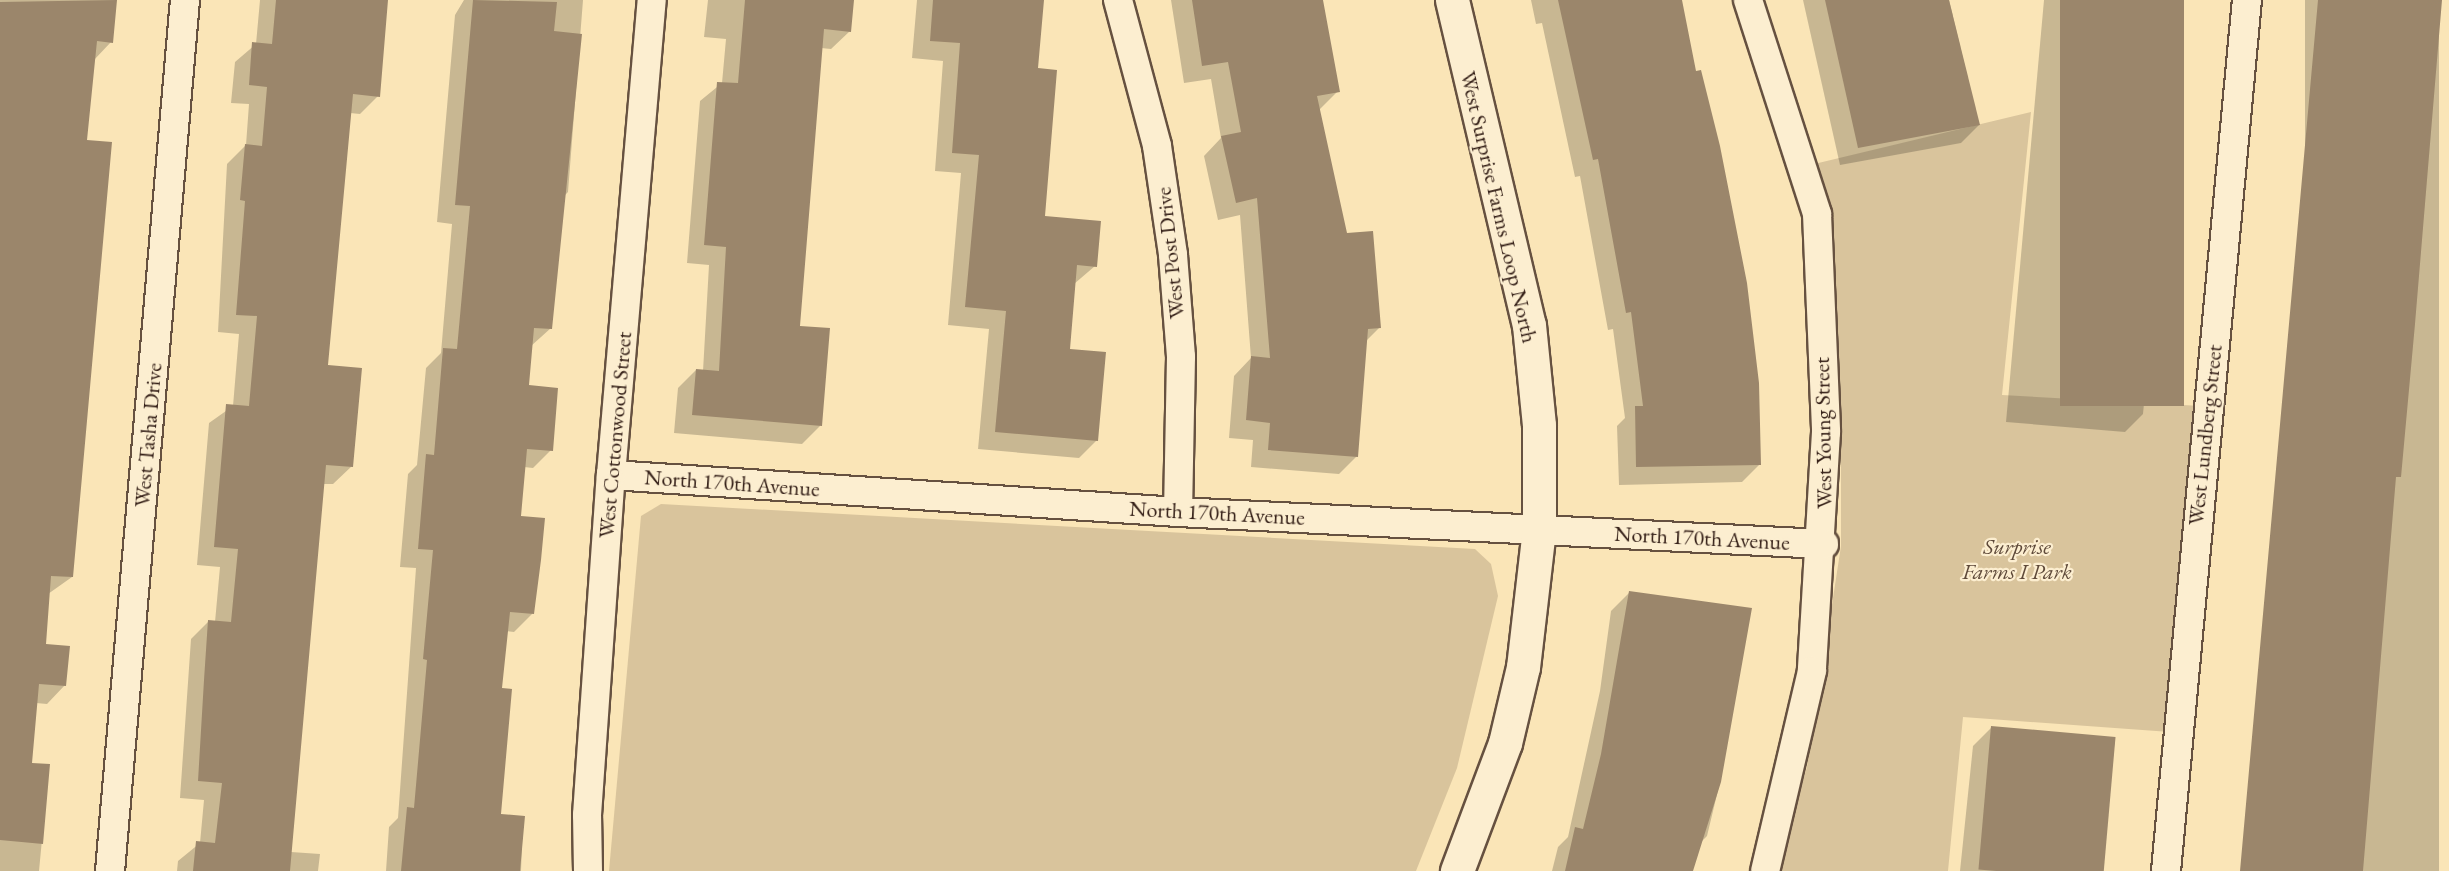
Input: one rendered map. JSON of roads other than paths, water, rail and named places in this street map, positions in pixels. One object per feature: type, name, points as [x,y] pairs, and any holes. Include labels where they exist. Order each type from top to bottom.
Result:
[{"type":"street","name":"West Tasha Drive","points":[[110,871],[185,0]]},
{"type":"street","name":"West Cottonwood Street","points":[[588,871],[587,815],[611,475],[652,0]]},
{"type":"street","name":"West Post Drive","points":[[1118,0],[1157,146],[1173,255],[1180,357],[1178,512]]},
{"type":"street","name":"West Surprise Farms Loop North","points":[[1452,0],[1529,325],[1539,426],[1539,529],[1523,667],[1505,743],[1457,871]]},
{"type":"street","name":"West Young Street","points":[[1748,0],[1816,214],[1826,432],[1824,544],[1812,671],[1765,871]]},
{"type":"street","name":"West Lundberg Street","points":[[2166,871],[2247,0]]},
{"type":"street","name":"North 170th Avenue","points":[[611,475],[1178,512],[1824,544]]},
{"type":"park label","name":"Surprise Farms I Park","points":[[2017,558]]}]
